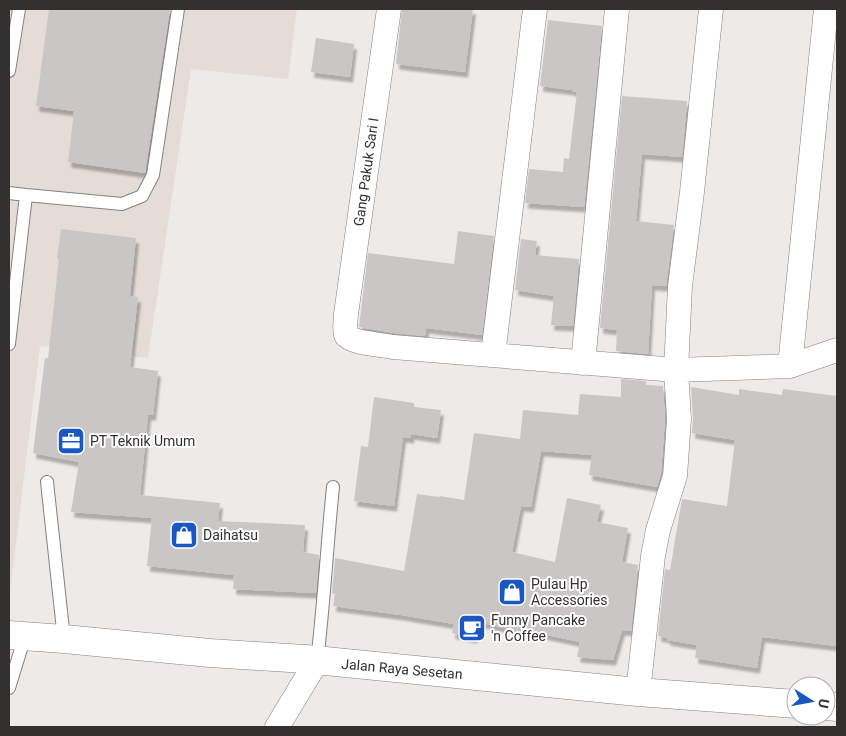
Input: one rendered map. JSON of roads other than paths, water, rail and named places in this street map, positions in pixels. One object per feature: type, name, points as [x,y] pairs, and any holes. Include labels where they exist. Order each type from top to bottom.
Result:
[{"type":"main road","name":"Jalan Raya Sesetan","points":[[17,636],[210,653],[305,659],[638,692],[786,703]]},
{"type":"street","name":"Gang Pakuk Sari I","points":[[389,9],[346,314],[346,336],[350,339],[384,346],[493,355]]},
{"type":"street","points":[[536,9],[493,355],[676,370],[790,366],[837,350]]},
{"type":"street","points":[[582,363],[617,9]]},
{"type":"street","points":[[638,692],[658,530],[675,476],[679,419],[676,370],[680,286],[711,9]]},
{"type":"street","points":[[790,366],[826,9]]},
{"type":"street","points":[[278,727],[317,661]]},
{"type":"lane","points":[[9,71],[19,9]]},
{"type":"lane","points":[[9,193],[122,204],[142,196],[153,175],[178,9]]},
{"type":"lane","points":[[9,344],[26,195]]},
{"type":"lane","points":[[47,482],[64,639]]},
{"type":"lane","points":[[317,661],[323,609],[332,487]]},
{"type":"lane","points":[[9,688],[17,636]]},
{"type":"place","name":"PT Teknik Umum","points":[[71,441]]},
{"type":"place","name":"Daihatsu","points":[[184,535]]},
{"type":"place","name":"Pulau Hp Accessories","points":[[512,592]]},
{"type":"place","name":"Funny Pancake 'n Coffee","points":[[472,628]]}]
